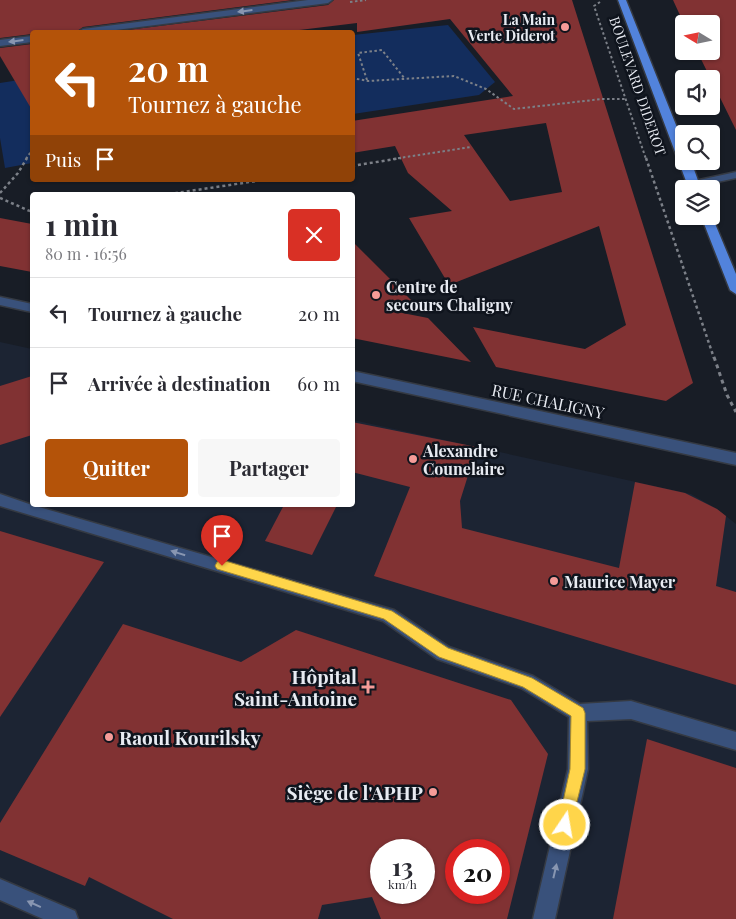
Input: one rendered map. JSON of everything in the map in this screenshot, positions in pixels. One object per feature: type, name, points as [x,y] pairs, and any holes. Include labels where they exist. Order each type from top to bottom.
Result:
[{"type":"main road","name":"BOULEVARD DIDEROT","points":[[622,0],[675,137]]},
{"type":"main road","points":[[710,225],[736,290]]},
{"type":"street","points":[[98,30],[328,0]]},
{"type":"street","points":[[0,43],[30,39]]},
{"type":"street","points":[[717,180],[736,175]]},
{"type":"street","points":[[0,301],[30,308]]},
{"type":"street","name":"RUE CHALIGNY","points":[[355,377],[736,459]]},
{"type":"street","points":[[0,500],[388,615],[443,652],[527,682],[578,713],[631,710],[736,741]]},
{"type":"street","points":[[544,919],[578,769],[578,713]]},
{"type":"street","points":[[0,889],[67,919]]},
{"type":"path","name":"BOULEVARD DIDEROT","points":[[602,0],[594,6],[727,395],[736,412]]},
{"type":"path","points":[[368,81],[358,54],[382,50],[405,79]]},
{"type":"path","points":[[355,79],[368,81],[454,76],[486,89],[514,109],[602,99],[626,99]]},
{"type":"path","points":[[355,166],[471,147]]},
{"type":"path","points":[[0,193],[30,153]]},
{"type":"path","points":[[183,192],[250,182]]},
{"type":"path","points":[[0,198],[8,199],[30,212]]},
{"type":"shaded area","points":[[448,25],[495,82],[479,95],[355,114],[355,35]]},
{"type":"shaded area","points":[[30,78],[30,163],[5,168],[0,138],[0,83]]},
{"type":"shaded area","name":"Hôpital Saint-Antoine","points":[[0,342],[30,349],[30,507],[355,507],[355,420],[691,494],[717,509],[736,524],[736,919],[0,919]]},
{"type":"building","points":[[0,0],[293,0],[83,27],[79,30],[30,30],[30,34],[0,38]]},
{"type":"building","points":[[334,0],[572,0],[693,383],[666,401],[496,367],[473,327],[585,349],[626,325],[599,226],[449,285],[409,218],[452,211],[408,173],[395,146],[355,153],[355,121],[513,96],[450,19],[357,32],[357,23],[299,30],[127,30],[328,5]],"holes":[[[546,123],[562,192],[510,201],[464,135]]]},
{"type":"building","points":[[673,0],[736,0],[736,130],[720,98],[720,70],[706,70],[701,60],[720,60],[720,15],[680,15]]},
{"type":"building","points":[[30,44],[30,107],[0,56],[0,48]]},
{"type":"building","points":[[0,218],[30,224],[30,272],[0,266]]},
{"type":"building","points":[[355,244],[411,300],[387,310],[428,318],[471,362],[355,339]]},
{"type":"building","points":[[30,377],[30,436],[0,445],[0,386]]},
{"type":"building","name":"Maurice Mayer","points":[[355,423],[477,447],[460,501],[462,528],[619,568],[635,482],[685,493],[717,509],[726,516],[716,586],[736,592],[736,685],[374,576],[410,487],[355,473]]},
{"type":"building","points":[[283,507],[336,507],[312,555],[265,541]]},
{"type":"building","points":[[0,531],[104,562],[0,717]]},
{"type":"building","points":[[123,624],[241,662],[296,630],[511,700],[548,754],[507,919],[381,919],[375,904],[435,904],[435,839],[370,839],[370,897],[322,905],[318,919],[173,919],[89,877],[85,886],[0,850],[0,823]]},
{"type":"building","points":[[647,739],[736,768],[736,919],[613,919]]},
{"type":"place","name":"La Main Verte Diderot","points":[[565,27]]},
{"type":"place","name":"Centre de secours Chaligny","points":[[376,295]]},
{"type":"place","name":"Alexandre Counelaire","points":[[413,459]]},
{"type":"place","name":"Maurice Mayer","points":[[554,581]]},
{"type":"place","name":"Hôpital Saint-Antoine","points":[[368,687]]},
{"type":"place","name":"Raoul Kourilsky","points":[[109,737]]},
{"type":"place","name":"Siège de l'APHP","points":[[433,792]]},
{"type":"route","points":[[222,566],[388,615],[443,652],[527,682],[578,713],[578,769],[565,825]]}]
